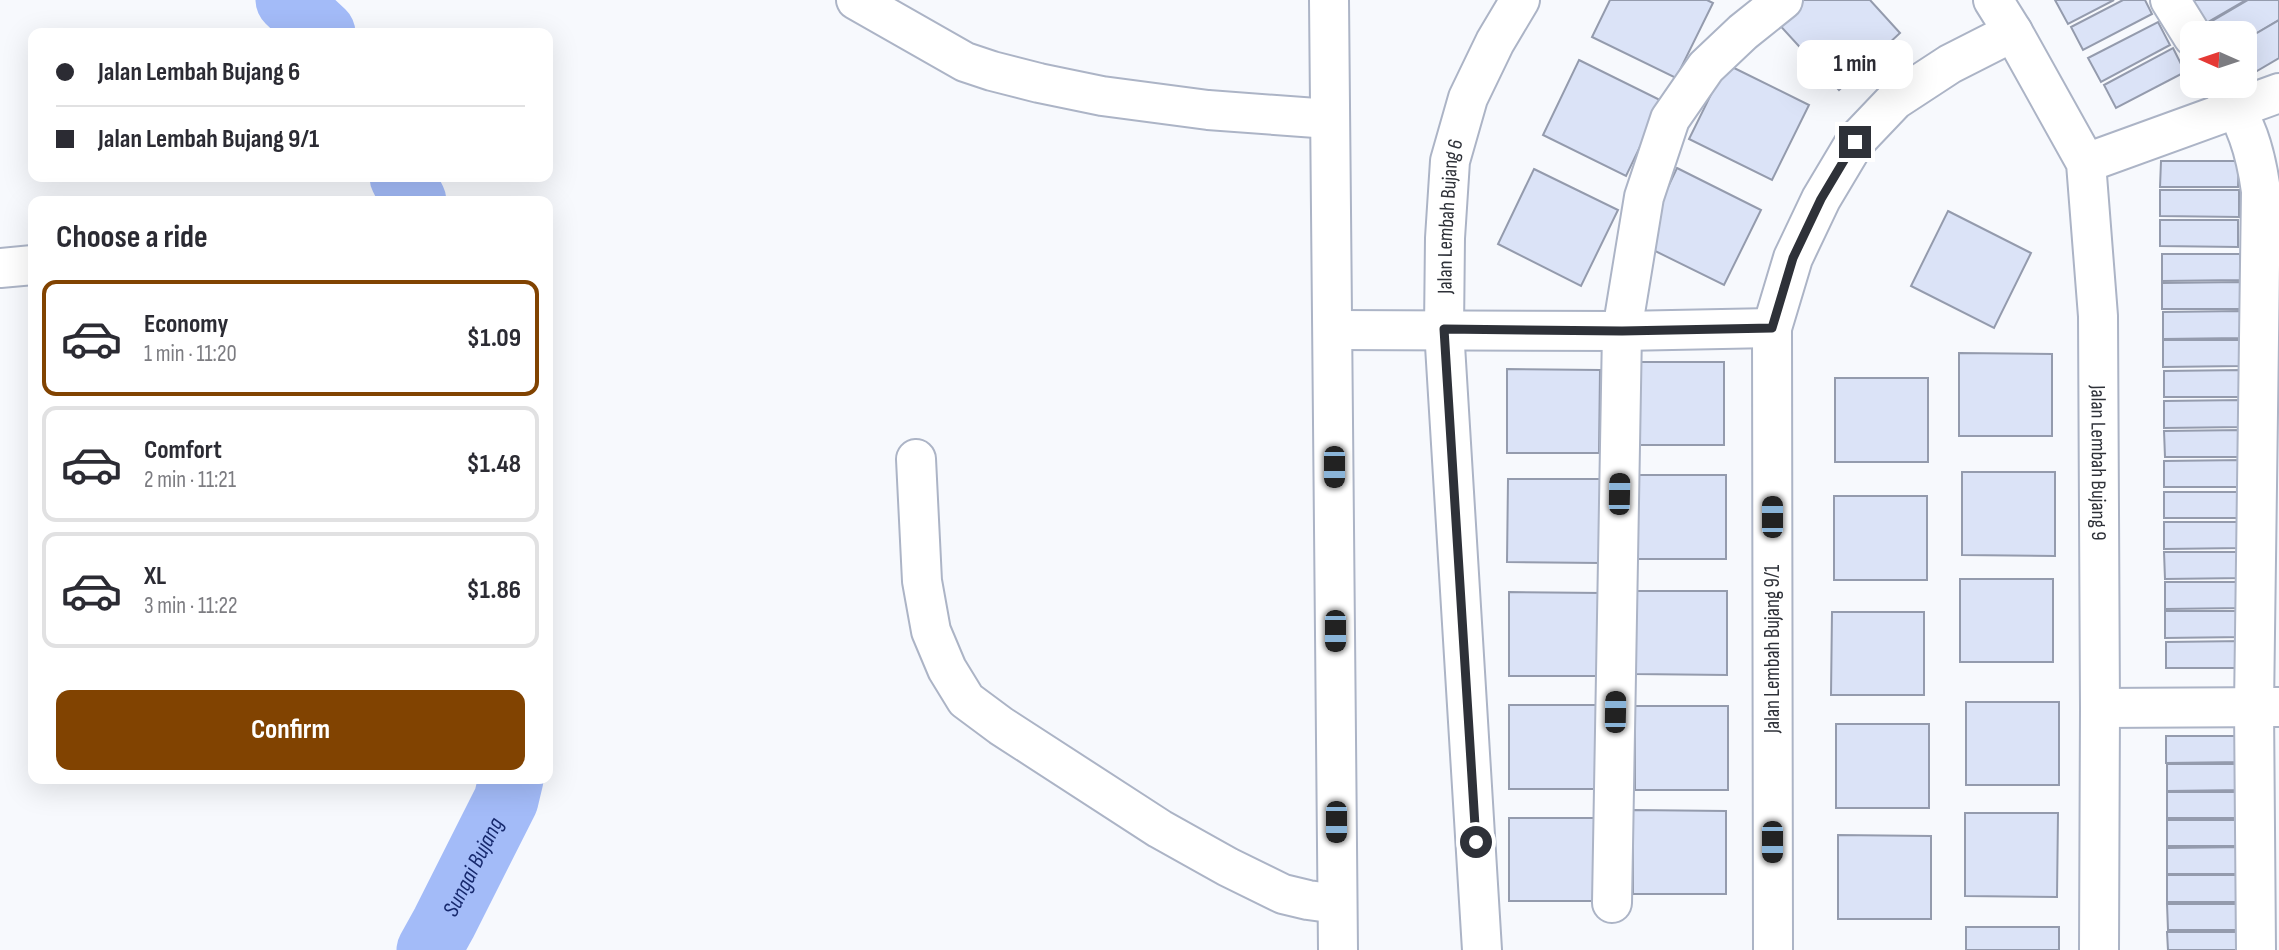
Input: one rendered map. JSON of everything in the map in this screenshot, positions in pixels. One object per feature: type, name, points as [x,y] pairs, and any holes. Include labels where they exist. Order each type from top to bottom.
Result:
[{"type":"street","points":[[856,0],[965,62],[1039,83],[1102,96],[1208,110],[1330,119]]},
{"type":"street","points":[[1329,0],[1338,950]]},
{"type":"street","name":"Jalan Lembah Bujang 6","points":[[1482,950],[1444,329],[1445,237],[1450,161],[1468,98],[1495,42],[1520,0]]},
{"type":"street","points":[[1612,903],[1622,331],[1644,197],[1670,119],[1706,67],[1743,32],[1783,0]]},
{"type":"street","name":"Jalan Lembah Bujang 9","points":[[1993,0],[2086,163],[2098,316],[2101,708],[2099,950]]},
{"type":"street","points":[[2170,0],[2183,21]]},
{"type":"street","name":"Jalan Lembah Bujang 9/1","points":[[1773,950],[1772,328],[1793,258],[1821,199],[1855,142],[1895,100],[1950,64],[2013,32]]},
{"type":"street","points":[[2258,94],[2279,93]]},
{"type":"street","points":[[2086,163],[2226,98]]},
{"type":"street","points":[[2231,98],[2256,157],[2261,191],[2267,707],[2256,950]]},
{"type":"street","points":[[0,268],[28,265]]},
{"type":"street","points":[[1334,330],[1622,331],[1772,328]]},
{"type":"street","points":[[916,459],[922,581],[931,631],[947,669],[966,700],[1001,726],[1149,822],[1228,867],[1283,894],[1337,904]]},
{"type":"street","points":[[2101,708],[2267,707]]},
{"type":"building","points":[[1610,0],[1707,0],[1713,3],[1676,78],[1592,37]]},
{"type":"building","points":[[1798,0],[1870,0],[1900,33],[1839,90],[1776,21]]},
{"type":"building","points":[[2055,0],[2114,0],[2068,24]]},
{"type":"building","points":[[2123,0],[2145,0],[2152,14],[2083,50],[2071,27]]},
{"type":"building","points":[[2186,0],[2246,0],[2210,21],[2198,21]]},
{"type":"building","points":[[2248,0],[2279,0],[2279,20],[2258,32],[2258,21],[2212,21]]},
{"type":"building","points":[[2279,20],[2279,58],[2258,70],[2258,32]]},
{"type":"building","points":[[2158,22],[2170,45],[2101,82],[2088,58]]},
{"type":"building","points":[[2173,48],[2180,62],[2180,75],[2116,108],[2104,85]]},
{"type":"building","points":[[1579,60],[1662,101],[1626,176],[1543,135]]},
{"type":"building","points":[[1726,64],[1809,105],[1772,180],[1689,139]]},
{"type":"building","points":[[2161,161],[2239,161],[2238,187],[2160,187]]},
{"type":"building","points":[[1677,168],[1761,210],[1724,285],[1641,244]]},
{"type":"building","points":[[1534,169],[1618,210],[1581,286],[1498,244]]},
{"type":"building","points":[[2160,190],[2239,190],[2239,217],[2160,216]]},
{"type":"building","points":[[1948,211],[2031,253],[1994,328],[1911,286]]},
{"type":"building","points":[[2160,220],[2238,220],[2238,247],[2160,246]]},
{"type":"building","points":[[2162,254],[2240,254],[2240,280],[2162,281]]},
{"type":"building","points":[[2241,282],[2240,309],[2162,309],[2162,283]]},
{"type":"building","points":[[2241,311],[2241,338],[2163,339],[2163,312]]},
{"type":"building","points":[[2163,340],[2241,340],[2241,366],[2163,367]]},
{"type":"building","points":[[1959,353],[2052,354],[2052,436],[1959,436]]},
{"type":"building","points":[[1631,362],[1724,362],[1724,445],[1631,445]]},
{"type":"building","points":[[1507,369],[1600,370],[1599,453],[1507,453]]},
{"type":"building","points":[[2242,370],[2242,397],[2164,397],[2164,371]]},
{"type":"building","points":[[1835,378],[1928,378],[1928,462],[1835,462]]},
{"type":"building","points":[[2242,400],[2242,427],[2164,428],[2164,401]]},
{"type":"building","points":[[2242,430],[2243,457],[2165,457],[2164,431]]},
{"type":"building","points":[[2243,460],[2242,487],[2164,487],[2164,461]]},
{"type":"building","points":[[1962,472],[2055,472],[2055,556],[1962,555]]},
{"type":"building","points":[[1633,475],[1726,475],[1726,559],[1633,559]]},
{"type":"building","points":[[1508,479],[1601,479],[1600,563],[1507,562]]},
{"type":"building","points":[[2164,492],[2242,492],[2242,518],[2164,518]]},
{"type":"building","points":[[1834,496],[1927,496],[1927,580],[1834,580]]},
{"type":"building","points":[[2164,522],[2242,522],[2242,548],[2164,549]]},
{"type":"building","points":[[2164,552],[2242,552],[2243,578],[2165,579]]},
{"type":"building","points":[[1960,579],[2053,579],[2053,662],[1960,662]]},
{"type":"building","points":[[2165,582],[2243,582],[2243,608],[2165,609]]},
{"type":"building","points":[[1634,591],[1727,591],[1727,675],[1634,674]]},
{"type":"building","points":[[1509,592],[1602,593],[1601,676],[1509,676]]},
{"type":"building","points":[[2165,611],[2243,611],[2243,637],[2165,638]]},
{"type":"building","points":[[1832,612],[1924,612],[1924,695],[1831,695]]},
{"type":"building","points":[[2244,641],[2244,668],[2166,668],[2166,642]]},
{"type":"building","points":[[1966,702],[2059,702],[2059,785],[1966,785]]},
{"type":"building","points":[[1509,705],[1602,705],[1602,789],[1509,789]]},
{"type":"building","points":[[1635,706],[1728,706],[1728,790],[1635,790]]},
{"type":"building","points":[[1836,724],[1929,724],[1929,808],[1836,808]]},
{"type":"building","points":[[2166,736],[2245,736],[2244,762],[2166,763]]},
{"type":"building","points":[[2167,764],[2245,764],[2245,790],[2167,791]]},
{"type":"building","points":[[2167,792],[2245,792],[2245,818],[2167,818]]},
{"type":"building","points":[[1633,810],[1726,811],[1726,894],[1633,894]]},
{"type":"building","points":[[1965,813],[2058,813],[2057,897],[1965,896]]},
{"type":"building","points":[[1509,818],[1602,818],[1601,901],[1509,901]]},
{"type":"building","points":[[2167,820],[2245,820],[2245,846],[2167,846]]},
{"type":"building","points":[[1838,835],[1931,836],[1931,919],[1838,919]]},
{"type":"building","points":[[2245,847],[2245,874],[2167,874],[2167,848]]},
{"type":"building","points":[[2167,875],[2245,875],[2245,902],[2167,902]]},
{"type":"building","points":[[2167,904],[2245,904],[2246,930],[2168,930]]},
{"type":"building","points":[[1966,927],[2059,927],[2059,950],[1966,950]]},
{"type":"building","points":[[2167,932],[2246,932],[2246,950],[2168,950]]},
{"type":"waterway","name":"Sungai Bujang","points":[[288,0],[318,28]]},
{"type":"waterway","name":"Sungai Bujang","points":[[404,182],[412,196]]},
{"type":"waterway","name":"Sungai Bujang","points":[[429,950],[506,800],[510,784]]},
{"type":"route","points":[[1476,842],[1444,329],[1622,331],[1772,328],[1793,258],[1821,199],[1855,142]]}]
